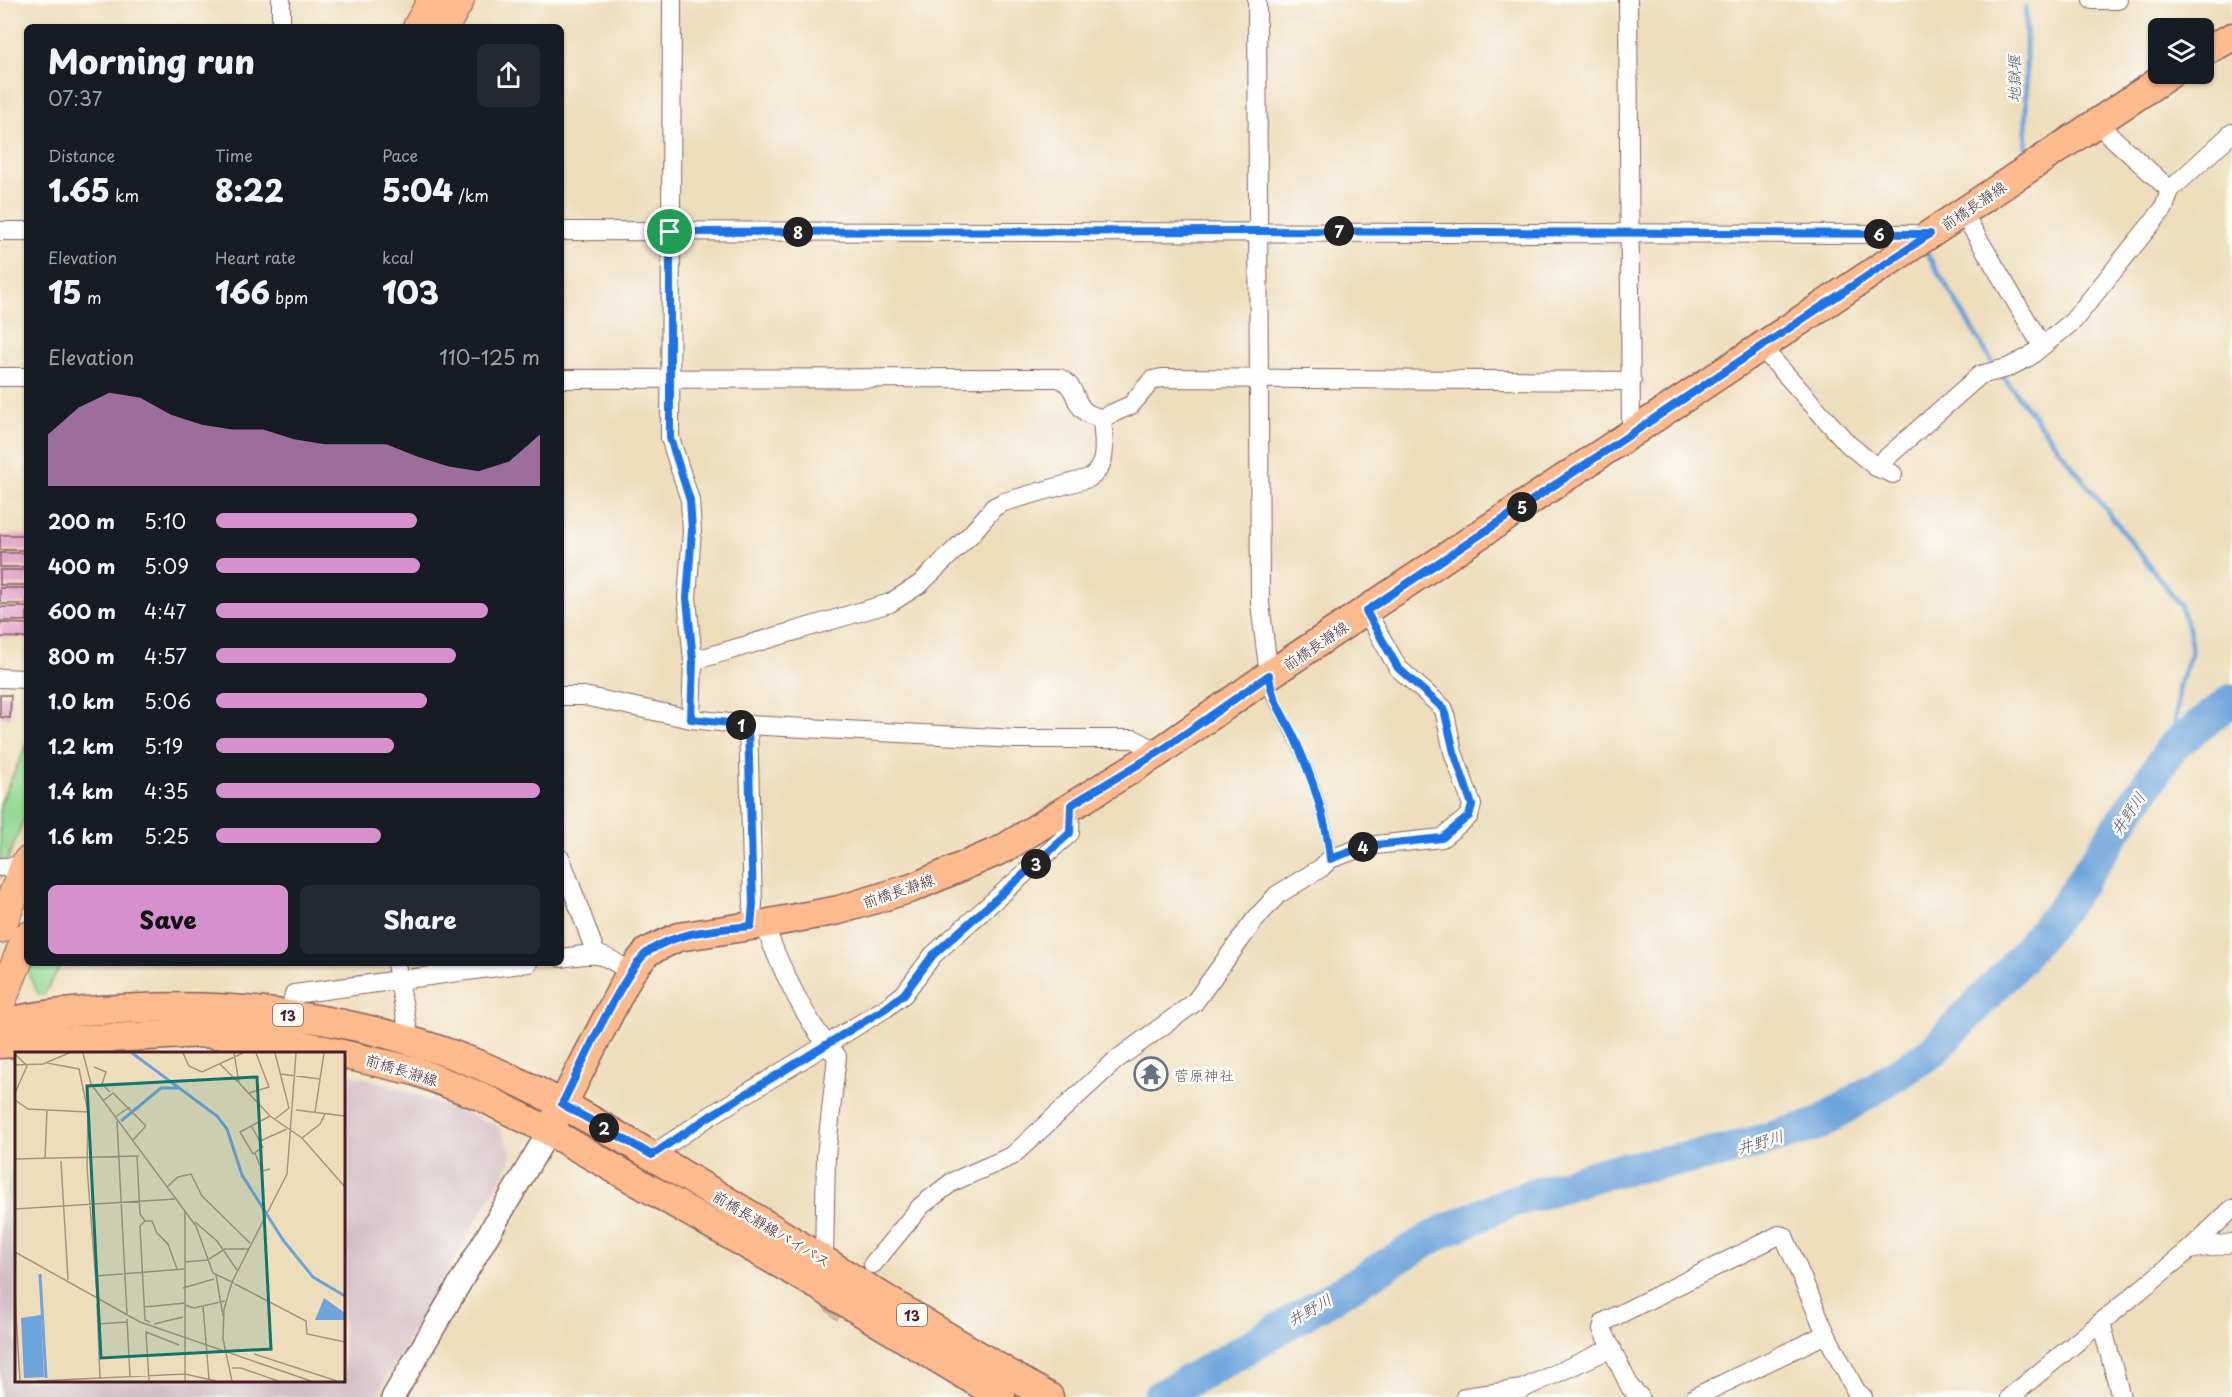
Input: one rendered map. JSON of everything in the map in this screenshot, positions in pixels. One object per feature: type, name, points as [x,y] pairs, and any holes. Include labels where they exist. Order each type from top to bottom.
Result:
[{"type":"highway","points":[[420,24],[433,0]]},
{"type":"highway","points":[[446,24],[459,0]]},
{"type":"highway","points":[[0,928],[20,865]]},
{"type":"highway","points":[[0,1003],[24,944]]},
{"type":"main road","points":[[2214,47],[2232,37]]},
{"type":"main road","name":"前橋長瀞線","points":[[345,1055],[415,1071],[480,1096],[549,1131],[630,973],[647,952],[678,937],[758,925],[838,909],[912,888],[1003,849],[1159,752],[1269,675],[2154,84]]},
{"type":"main road","name":"前橋長瀞線","points":[[0,1024],[28,1017],[106,1009],[203,1005],[289,1015],[410,1041],[486,1068],[562,1104]]},
{"type":"main road","name":"前橋長瀞線","points":[[0,1044],[204,1033],[285,1041],[333,1052]]},
{"type":"main road","name":"前橋長瀞線バイパス","points":[[562,1104],[652,1155],[824,1259],[968,1364]]},
{"type":"main road","name":"前橋長瀞線バイパス","points":[[549,1131],[817,1285],[968,1364]]},
{"type":"main road","name":"13","points":[[968,1364],[1001,1397]]},
{"type":"main road","name":"13","points":[[968,1364],[1049,1397]]},
{"type":"street","points":[[281,0],[281,24]]},
{"type":"street","points":[[672,0],[670,438],[690,500],[692,531],[687,598],[693,661],[691,719]]},
{"type":"street","points":[[1257,0],[1260,604],[1269,675]]},
{"type":"street","points":[[1629,0],[1631,434]]},
{"type":"street","points":[[2092,0],[2118,0]]},
{"type":"street","points":[[2095,122],[2170,190]]},
{"type":"street","points":[[1876,466],[1980,375],[2007,368],[2029,357],[2073,321],[2164,208],[2170,190],[2232,133]]},
{"type":"street","points":[[1963,213],[2042,346]]},
{"type":"street","points":[[0,231],[24,231]]},
{"type":"street","points":[[564,231],[1930,234]]},
{"type":"street","points":[[1762,348],[1832,428],[1876,466],[1893,474]]},
{"type":"street","points":[[0,377],[24,377]]},
{"type":"street","points":[[564,379],[1059,378],[1071,387],[1078,406],[1085,413],[1102,418],[1131,405],[1152,380],[1259,377],[1632,381]]},
{"type":"street","points":[[693,661],[871,610],[904,595],[920,584],[972,533],[994,507],[1004,502],[1089,478],[1098,472],[1104,455],[1102,418]]},
{"type":"street","points":[[873,1264],[921,1206],[952,1182],[1012,1156],[1116,1060],[1194,1003],[1276,895],[1321,868],[1330,859],[1366,846],[1442,838],[1469,816],[1472,805],[1454,752],[1444,709],[1398,668],[1366,611]]},
{"type":"street","points":[[0,678],[24,679]]},
{"type":"street","points":[[564,696],[612,701],[691,719],[748,725],[1016,739],[1134,739],[1159,752]]},
{"type":"street","points":[[748,725],[753,904],[758,925],[826,1045],[837,1056],[826,1156],[824,1259]]},
{"type":"street","points":[[652,1155],[857,1027],[904,994],[933,955],[1070,833],[1071,805]]},
{"type":"street","points":[[564,867],[596,954]]},
{"type":"street","points":[[564,958],[596,954],[610,957],[630,973]]},
{"type":"street","points":[[289,1015],[294,994],[397,972],[484,966]]},
{"type":"street","points":[[397,972],[410,1041]]},
{"type":"street","points":[[393,1397],[549,1131]]},
{"type":"street","points":[[2010,1397],[2189,1250],[2232,1209]]},
{"type":"street","points":[[1640,1397],[1630,1387],[1602,1329],[1604,1322],[1779,1235],[1784,1236],[1826,1334],[1856,1391],[1863,1397]]},
{"type":"street","points":[[2189,1250],[2232,1243]]},
{"type":"street","points":[[2102,1322],[2121,1397]]},
{"type":"street","points":[[1700,1396],[1826,1334]]},
{"type":"street","points":[[1465,1397],[1522,1389],[1612,1348]]},
{"type":"lane","points":[[1269,675],[1270,693],[1308,768],[1329,843],[1330,859]]},
{"type":"shaded area","points":[[345,1073],[384,1083],[499,1126],[511,1152],[510,1162],[376,1397],[0,1397],[0,1212],[8,1188],[15,1149],[15,1382],[345,1382]]},
{"type":"green space","points":[[24,750],[24,819],[0,879],[0,804]]},
{"type":"green space","points":[[30,966],[60,966],[44,995],[39,995],[28,973]]},
{"type":"building","points":[[0,535],[24,535],[24,550],[0,550]]},
{"type":"building","points":[[0,553],[24,553],[24,567],[0,567]]},
{"type":"building","points":[[0,570],[24,570],[24,585],[0,585]]},
{"type":"building","points":[[0,588],[24,588],[24,604],[0,604]]},
{"type":"building","points":[[0,607],[24,607],[24,621],[0,621]]},
{"type":"building","points":[[0,623],[24,624],[24,638],[0,637]]},
{"type":"building","points":[[0,695],[11,695],[10,718],[0,717]]},
{"type":"waterway","name":"地獄堰","points":[[2026,7],[2026,151]]},
{"type":"waterway","points":[[1928,255],[1995,367]]},
{"type":"waterway","points":[[2001,374],[2180,605],[2190,632],[2191,653],[2179,685],[2173,746]]},
{"type":"waterway","name":"井野川","points":[[1159,1397],[1244,1350],[1438,1234],[1505,1204],[1607,1172],[1722,1152],[1819,1124],[1932,1052],[2013,967],[2064,907],[2173,746],[2232,700]]},
{"type":"tunnel","points":[[830,1315],[849,1293]]},
{"type":"place","name":"菅原神社","points":[[1151,1074]]},
{"type":"route","points":[[1259,231],[1930,234],[1366,611],[1398,668],[1444,709],[1454,752],[1472,805],[1469,816],[1442,838],[1366,846],[1330,859],[1329,843],[1308,768],[1270,693],[1269,675],[1159,752],[1071,805],[1070,833],[933,955],[904,994],[857,1027],[710,1116],[652,1155],[562,1104],[630,973],[647,952],[678,937],[751,926],[753,904],[748,725],[691,719],[693,661],[687,598],[692,531],[690,500],[670,438],[670,232],[1259,231]]}]
